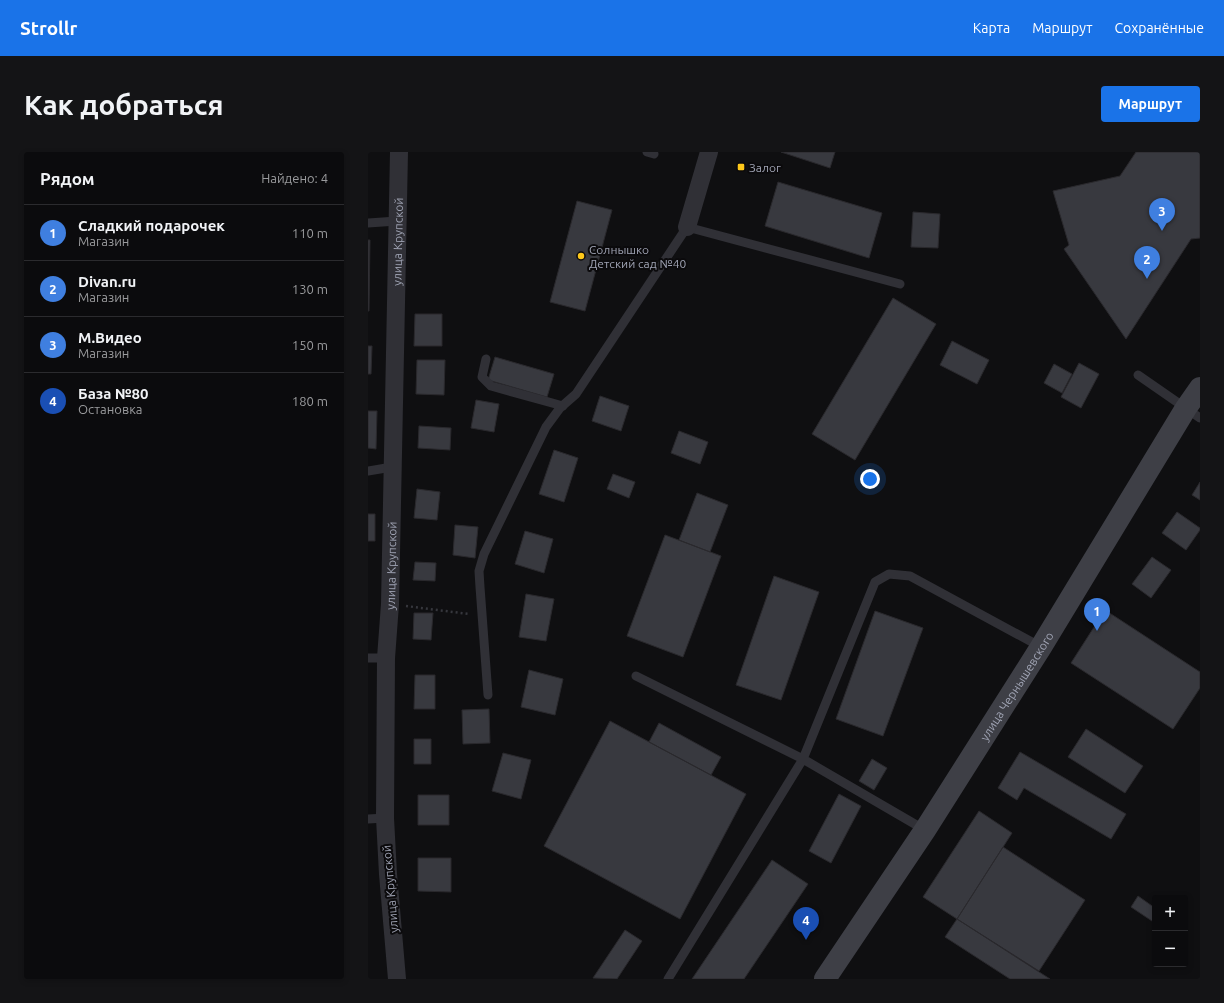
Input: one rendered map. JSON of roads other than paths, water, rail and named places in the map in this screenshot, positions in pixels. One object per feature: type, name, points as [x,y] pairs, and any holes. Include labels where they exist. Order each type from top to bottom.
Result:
[{"type":"main road","name":"улица Чернышевского","points":[[825,979],[924,830],[1193,413],[1200,388]]},
{"type":"street","name":"улица Крупской","points":[[397,979],[388,874],[377,818],[390,604],[399,152]]},
{"type":"street","points":[[687,227],[709,152]]},
{"type":"lane","points":[[368,223],[397,221]]},
{"type":"lane","points":[[488,695],[479,571],[484,554],[546,427],[563,406],[576,394],[687,227],[900,284]]},
{"type":"lane","points":[[486,359],[482,377],[491,386],[563,406]]},
{"type":"lane","points":[[1138,375],[1193,413]]},
{"type":"lane","points":[[368,471],[392,467]]},
{"type":"lane","points":[[668,979],[803,759],[875,582],[889,574],[910,576],[1041,647]]},
{"type":"lane","points":[[368,658],[386,658]]},
{"type":"lane","points":[[636,676],[803,759],[924,830]]},
{"type":"place","name":"Залог","points":[[741,167]]},
{"type":"place","name":"М.Видео","points":[[1162,231]]},
{"type":"place","name":"Солнышко Детский сад №40","points":[[581,256]]},
{"type":"place","name":"Divan.ru","points":[[1147,279]]},
{"type":"place","name":"Сладкий подарочек","points":[[1097,631]]},
{"type":"place","name":"База №80","points":[[806,940]]}]
